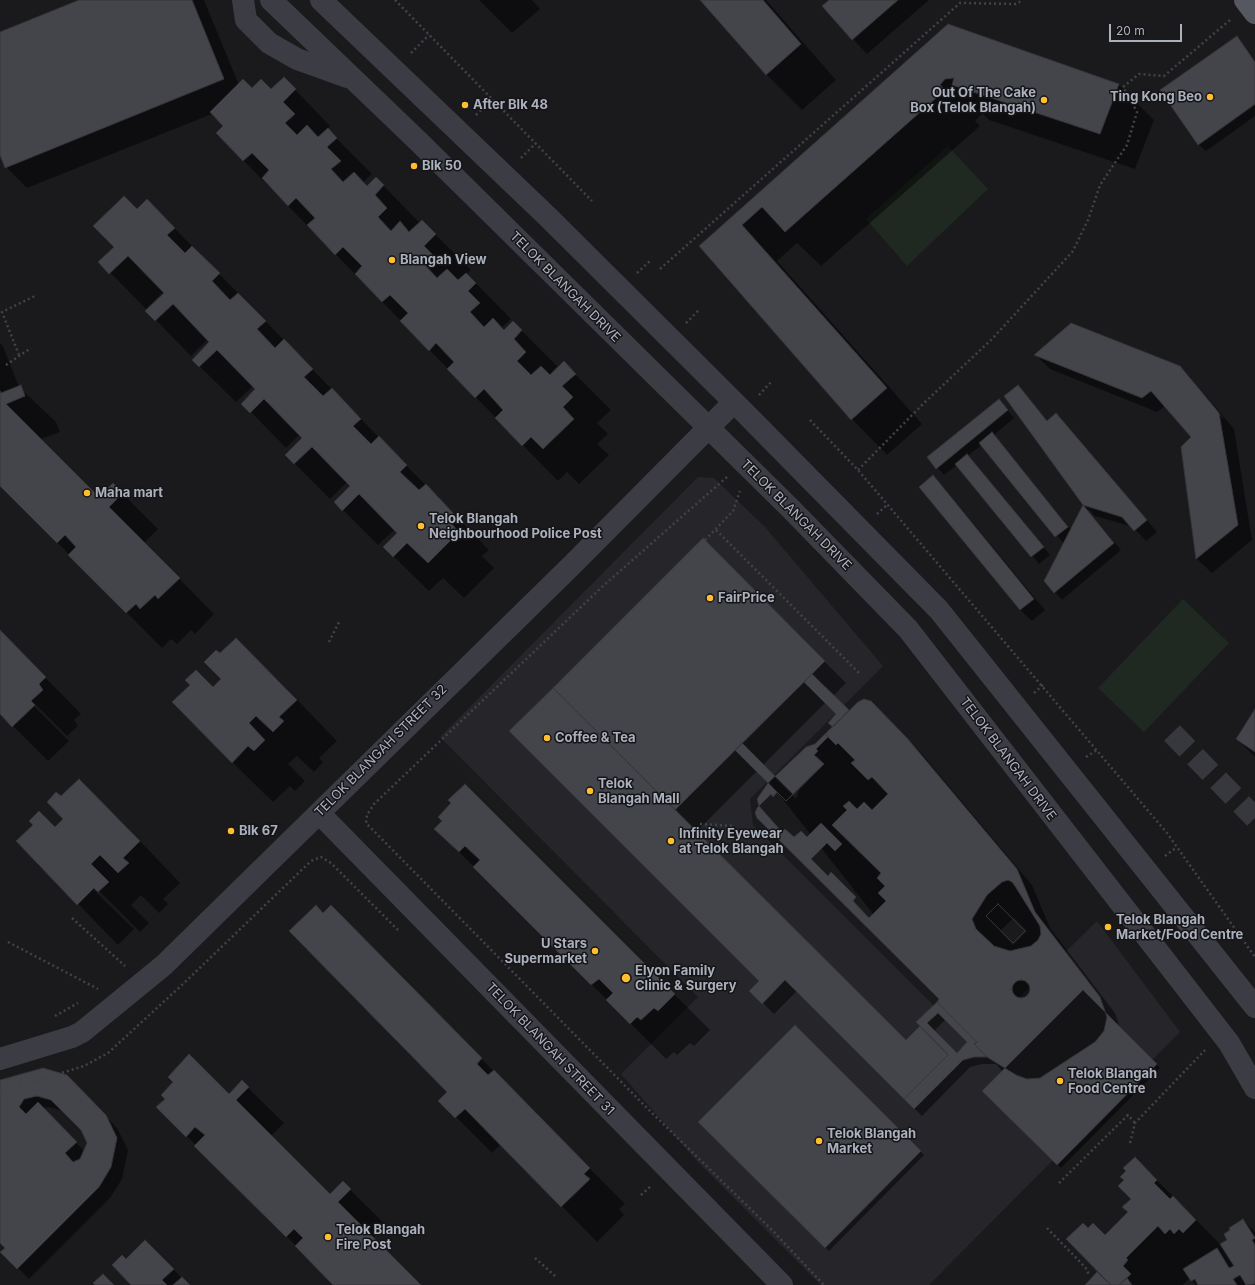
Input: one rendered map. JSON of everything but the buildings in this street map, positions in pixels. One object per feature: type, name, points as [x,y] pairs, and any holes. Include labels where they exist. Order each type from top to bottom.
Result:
[{"type":"street","points":[[243,0],[246,20],[269,43],[297,59],[356,81]]},
{"type":"street","name":"TELOK BLANGAH DRIVE","points":[[271,0],[356,81],[791,509],[908,629],[1229,1043],[1255,1088]]},
{"type":"street","points":[[321,0],[549,218],[734,402],[939,610],[1255,1007]]},
{"type":"street","name":"TELOK BLANGAH STREET 32","points":[[0,1059],[72,1037],[82,1032],[164,965],[709,429],[734,402]]},
{"type":"street","name":"TELOK BLANGAH STREET 31","points":[[319,813],[782,1285]]},
{"type":"path","points":[[395,0],[592,201]]},
{"type":"path","points":[[660,269],[960,3],[1016,4],[1023,0]]},
{"type":"path","points":[[858,470],[923,404],[992,339],[1073,251],[1088,220],[1100,186],[1128,145],[1137,112],[1123,88],[1139,74],[1164,76],[1245,9]]},
{"type":"path","points":[[19,355],[1,313],[37,295]]},
{"type":"path","points":[[6,365],[31,348]]},
{"type":"path","points":[[810,420],[858,470],[1167,833],[1255,957]]},
{"type":"path","points":[[729,474],[603,586],[380,798],[366,815],[366,823],[647,1108],[773,1231],[824,1285]]},
{"type":"path","points":[[706,540],[733,512],[742,487]]},
{"type":"path","points":[[716,530],[860,674]]},
{"type":"path","points":[[329,642],[340,620]]},
{"type":"path","points":[[700,824],[735,826]]},
{"type":"path","points":[[183,984],[311,861],[321,857],[331,863],[403,935]]},
{"type":"path","points":[[72,918],[127,968]]},
{"type":"path","points":[[8,942],[98,989]]},
{"type":"path","points":[[92,993],[104,985]]},
{"type":"path","points":[[48,1019],[80,1002]]},
{"type":"path","points":[[1130,1143],[1135,1123],[1207,1048]]},
{"type":"path","points":[[1059,1183],[1128,1115],[1135,1123]]},
{"type":"path","points":[[641,1195],[652,1184]]},
{"type":"path","points":[[1047,1228],[1085,1267],[1088,1272],[1087,1276]]},
{"type":"path","points":[[535,1258],[555,1276]]},
{"type":"shaded area","points":[[948,146],[988,189],[907,266],[866,219]]},
{"type":"shaded area","name":"Telok Blangah Mall","points":[[698,477],[714,478],[765,527],[883,666],[750,799],[753,825],[972,1044],[1097,921],[1180,1032],[929,1285],[821,1285],[696,1160],[621,1074],[698,997],[440,737]]},
{"type":"shaded area","points":[[1183,599],[1229,643],[1144,732],[1098,688]]},
{"type":"tunnel","points":[[1172,733],[1255,818]]},
{"type":"place","name":"Ting Kong Beo","points":[[1210,97]]},
{"type":"place","name":"Out Of The Cake Box (Telok Blangah)","points":[[1044,100]]},
{"type":"place","name":"After Blk 48","points":[[465,105]]},
{"type":"place","name":"Blk 50","points":[[414,166]]},
{"type":"place","name":"Blangah View","points":[[392,260]]},
{"type":"place","name":"Maha mart","points":[[87,493]]},
{"type":"place","name":"Telok Blangah Neighbourhood Police Post","points":[[421,526]]},
{"type":"place","name":"FairPrice","points":[[710,598]]},
{"type":"place","name":"Coffee & Tea","points":[[547,738]]},
{"type":"place","name":"Telok Blangah Mall","points":[[590,791]]},
{"type":"place","name":"Blk 67","points":[[231,831]]},
{"type":"place","name":"Infinity Eyewear at Telok Blangah","points":[[671,841]]},
{"type":"place","name":"Telok Blangah Market/Food Centre","points":[[1108,927]]},
{"type":"place","name":"U Stars Supermarket","points":[[595,951]]},
{"type":"place","name":"Elyon Family Clinic & Surgery","points":[[626,978]]},
{"type":"place","name":"Telok Blangah Food Centre","points":[[1060,1081]]},
{"type":"place","name":"Telok Blangah Market","points":[[819,1141]]},
{"type":"place","name":"Telok Blangah Fire Post","points":[[328,1237]]}]
